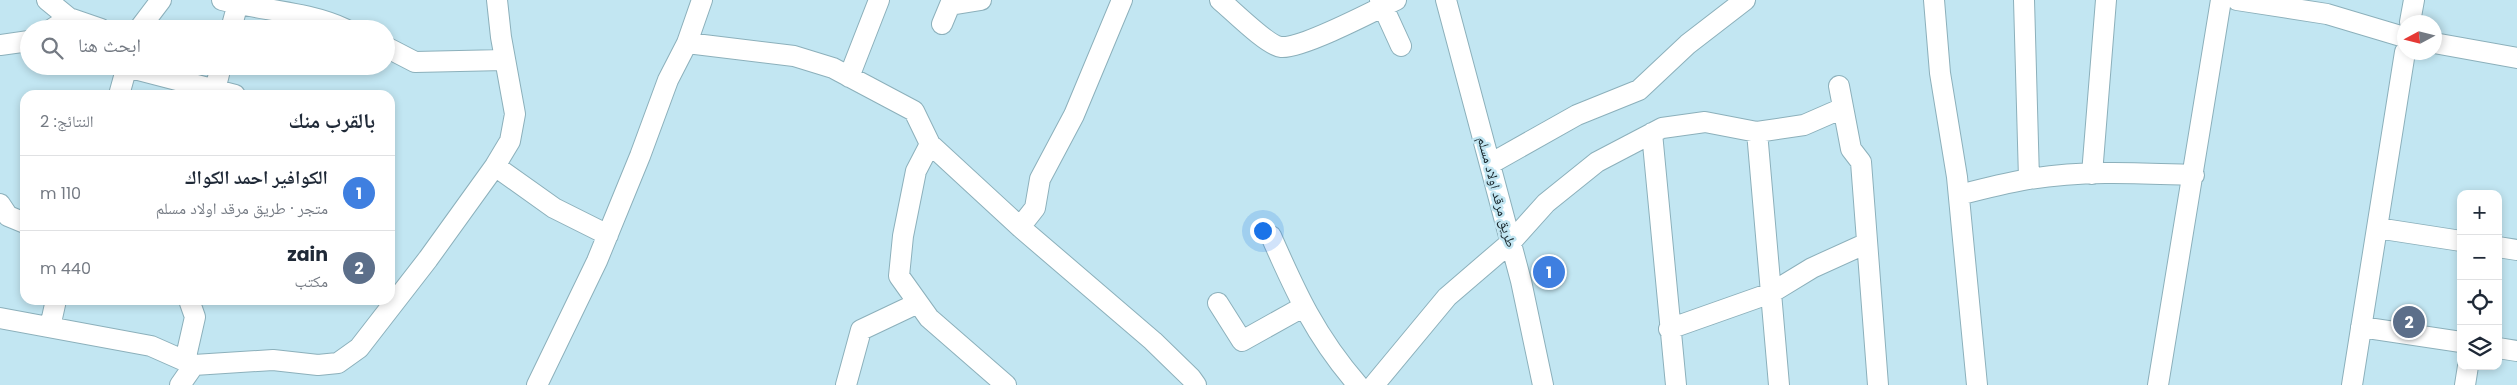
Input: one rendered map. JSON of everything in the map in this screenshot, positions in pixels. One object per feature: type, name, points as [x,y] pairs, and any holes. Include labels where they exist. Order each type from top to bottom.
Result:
[{"type":"street","points":[[47,0],[70,18],[75,20]]},
{"type":"street","points":[[146,20],[161,0]]},
{"type":"street","points":[[395,301],[495,166],[510,141],[515,114],[504,60],[497,0]]},
{"type":"street","points":[[537,385],[608,234],[640,156],[668,80],[687,43],[702,0]]},
{"type":"street","points":[[849,77],[879,0]]},
{"type":"street","points":[[942,24],[952,2],[981,0]]},
{"type":"street","points":[[1020,227],[1036,208],[1040,179],[1074,115],[1122,0]]},
{"type":"street","points":[[1220,0],[1258,33],[1280,47],[1300,45],[1386,2],[1401,46]]},
{"type":"street","name":"طريق مرقد اولاد مسلم","points":[[1446,0],[1510,242],[1542,385]]},
{"type":"street","points":[[1490,164],[1576,115],[1639,90],[1688,44],[1745,0]]},
{"type":"street","points":[[1934,0],[1940,73],[1958,195],[1977,385]]},
{"type":"street","points":[[2024,0],[2029,179]]},
{"type":"street","points":[[2092,174],[2106,0]]},
{"type":"street","points":[[2158,385],[2194,175],[2221,0]]},
{"type":"street","points":[[2237,0],[2327,14],[2397,35]]},
{"type":"street","points":[[2411,15],[2414,0]]},
{"type":"street","points":[[231,20],[230,2],[284,5],[326,20]]},
{"type":"street","points":[[0,44],[20,42]]},
{"type":"street","points":[[687,43],[794,56],[832,68],[914,111],[930,144],[1020,227],[1152,340],[1196,385]]},
{"type":"street","points":[[2442,44],[2517,58]]},
{"type":"street","points":[[395,52],[416,62],[504,60]]},
{"type":"street","points":[[2352,385],[2404,60]]},
{"type":"street","points":[[120,90],[125,75]]},
{"type":"street","points":[[160,75],[215,90],[219,75]]},
{"type":"street","points":[[1840,86],[1851,149],[1861,162],[1878,385]]},
{"type":"street","points":[[1374,385],[1447,297],[1510,242],[1546,203],[1598,162],[1662,128],[1705,122],[1758,132],[1804,125],[1843,108]]},
{"type":"street","points":[[1758,132],[1779,385]]},
{"type":"street","points":[[1652,133],[1669,329],[1676,385]]},
{"type":"street","points":[[930,144],[916,171],[903,236],[899,276],[928,318],[1006,385]]},
{"type":"street","points":[[495,166],[554,208],[608,234]]},
{"type":"street","points":[[1958,195],[2029,179],[2092,174],[2194,175]]},
{"type":"street","points":[[0,204],[8,216],[20,221]]},
{"type":"street","points":[[2377,228],[2457,240]]},
{"type":"street","points":[[1271,236],[1303,307],[1335,358],[1358,385]]},
{"type":"street","points":[[1669,329],[1771,294],[1812,268],[1867,243]]},
{"type":"street","points":[[2502,248],[2517,250]]},
{"type":"street","points":[[846,385],[861,330],[918,303]]},
{"type":"street","points":[[1218,303],[1242,341],[1303,307]]},
{"type":"street","points":[[50,327],[55,305]]},
{"type":"street","points":[[180,385],[189,363],[195,317],[191,305]]},
{"type":"street","points":[[378,305],[380,321]]},
{"type":"street","points":[[0,318],[150,346],[189,363],[273,360],[318,365],[338,364],[359,348],[392,305]]},
{"type":"street","points":[[2361,326],[2457,341]]},
{"type":"street","points":[[2502,349],[2517,351]]},
{"type":"street","points":[[2465,385],[2467,370]]},
{"type":"place","name":"الكوافير احمد الكواك","points":[[1549,272]]},
{"type":"place","name":"zain","points":[[2409,322]]}]
